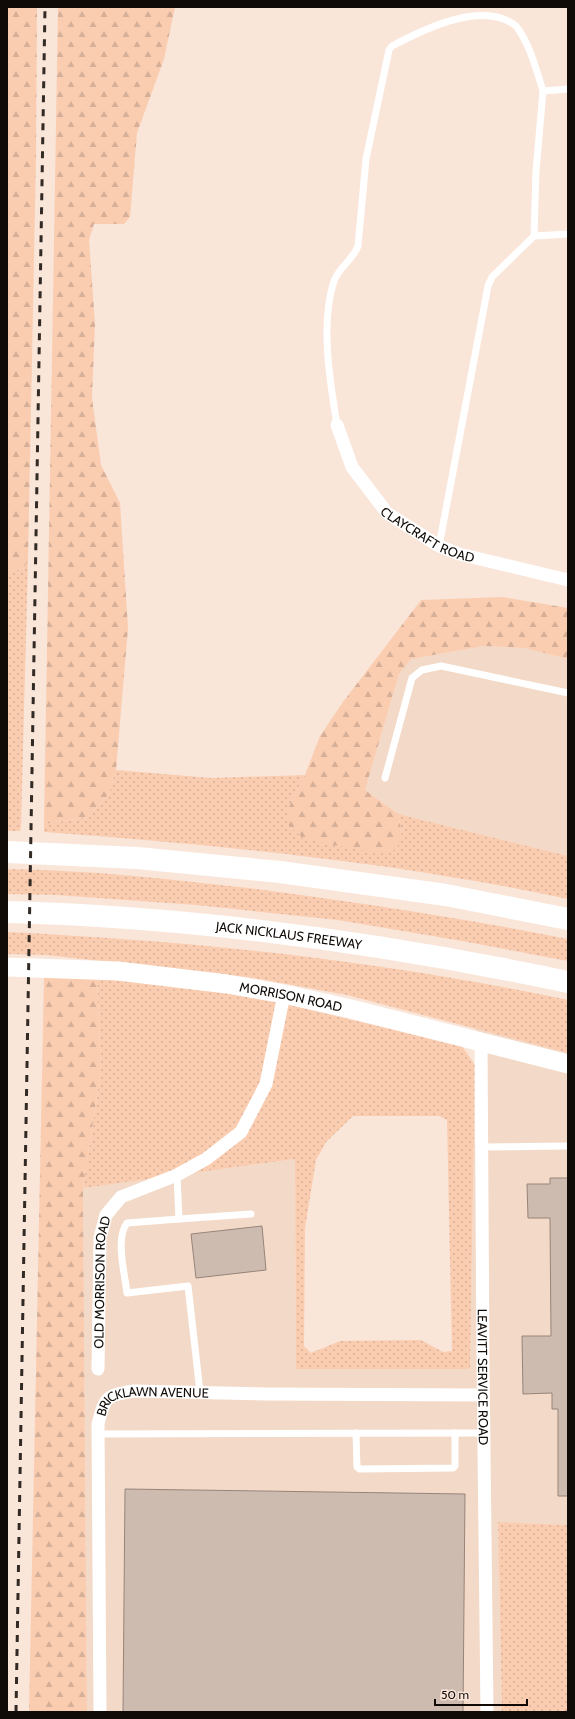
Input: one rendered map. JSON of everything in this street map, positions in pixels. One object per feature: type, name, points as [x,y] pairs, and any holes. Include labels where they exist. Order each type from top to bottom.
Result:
[{"type":"highway","points":[[7,852],[137,858],[280,872],[446,895],[568,919]]},
{"type":"highway","name":"JACK NICKLAUS FREEWAY","points":[[7,912],[128,918],[291,934],[407,951],[568,982]]},
{"type":"street","name":"CLAYCRAFT ROAD","points":[[337,425],[352,467],[386,513],[439,546],[459,554],[568,580]]},
{"type":"street","name":"MORRISON ROAD","points":[[7,967],[118,971],[227,984],[284,994],[568,1064]]},
{"type":"street","name":"OLD MORRISON ROAD","points":[[98,1369],[100,1238],[106,1215],[121,1197],[177,1175],[206,1159],[241,1132],[266,1084],[284,994]]},
{"type":"street","name":"LEAVITT SERVICE ROAD","points":[[481,1042],[487,1712]]},
{"type":"street","name":"BRICKLAWN AVENUE","points":[[100,1712],[98,1424],[104,1402],[115,1393],[134,1391],[483,1395]]},
{"type":"lane","points":[[337,425],[330,378],[328,339],[330,296],[338,273],[355,254],[358,246],[366,159],[389,50],[392,46],[454,14],[474,9],[487,9],[498,12],[509,18],[517,27],[525,42],[543,91],[536,171],[534,236]]},
{"type":"lane","points":[[543,91],[568,89]]},
{"type":"lane","points":[[439,546],[488,286],[492,277],[534,236],[568,234]]},
{"type":"lane","points":[[386,778],[412,678],[422,670],[442,666],[568,693]]},
{"type":"lane","points":[[482,1147],[568,1146]]},
{"type":"lane","points":[[177,1175],[179,1219]]},
{"type":"lane","points":[[200,1392],[188,1286],[127,1293],[122,1241],[124,1227],[128,1223],[251,1214]]},
{"type":"lane","points":[[356,1433],[357,1466],[360,1469],[453,1468],[455,1466],[455,1433]]},
{"type":"lane","points":[[98,1434],[484,1433]]},
{"type":"shaded area","points":[[484,646],[524,648],[568,659],[568,856],[398,814],[365,790],[399,674],[411,659]]},
{"type":"shaded area","points":[[476,1029],[568,1053],[568,1525],[498,1522],[502,1712],[87,1712],[83,1188],[295,1159],[296,1369],[470,1369]]},
{"type":"green space","points":[[7,7],[37,7],[36,158],[28,561],[23,569],[7,571]]},
{"type":"green space","points":[[58,7],[175,7],[164,59],[137,133],[130,217],[124,224],[94,224],[89,240],[95,324],[92,398],[101,465],[120,503],[128,628],[116,770],[108,795],[88,817],[44,824]]},
{"type":"green space","points":[[28,561],[21,825],[20,831],[7,831],[7,571],[23,569]]},
{"type":"green space","points":[[502,597],[568,608],[568,659],[524,648],[484,646],[411,659],[399,674],[365,790],[398,814],[402,833],[397,849],[380,854],[304,839],[289,826],[287,811],[305,775],[320,736],[343,702],[421,600]]},
{"type":"green space","points":[[116,770],[211,778],[305,775],[287,811],[402,833],[398,814],[568,856],[568,899],[438,875],[308,856],[44,832],[44,824],[88,817],[108,795]]},
{"type":"green space","points":[[7,869],[98,873],[158,878],[248,888],[449,917],[568,939],[568,961],[338,920],[196,905],[56,895],[7,894]]},
{"type":"green space","points":[[7,932],[148,941],[289,955],[429,974],[568,1000],[568,1053],[347,995],[248,977],[46,955],[7,954]]},
{"type":"green space","points":[[44,977],[97,978],[101,1069],[83,1188],[87,1712],[29,1712]]},
{"type":"green space","points":[[97,978],[243,994],[462,1046],[475,1065],[470,1369],[296,1369],[295,1159],[83,1188],[101,1069]],"holes":[[[353,1116],[439,1116],[447,1120],[452,1351],[443,1352],[421,1340],[340,1341],[311,1353],[304,1346],[305,1228],[316,1160],[326,1142]]]},
{"type":"green space","points":[[498,1522],[568,1525],[568,1712],[502,1712]]},
{"type":"building","points":[[550,1178],[568,1178],[568,1496],[558,1496],[558,1409],[552,1409],[552,1393],[523,1394],[522,1336],[551,1336],[550,1218],[528,1218],[527,1184],[550,1184]]},
{"type":"building","points":[[262,1226],[266,1270],[196,1278],[191,1234]]},
{"type":"building","points":[[125,1489],[465,1494],[463,1712],[123,1712]]},
{"type":"railway","points":[[16,1712],[45,7]]}]
